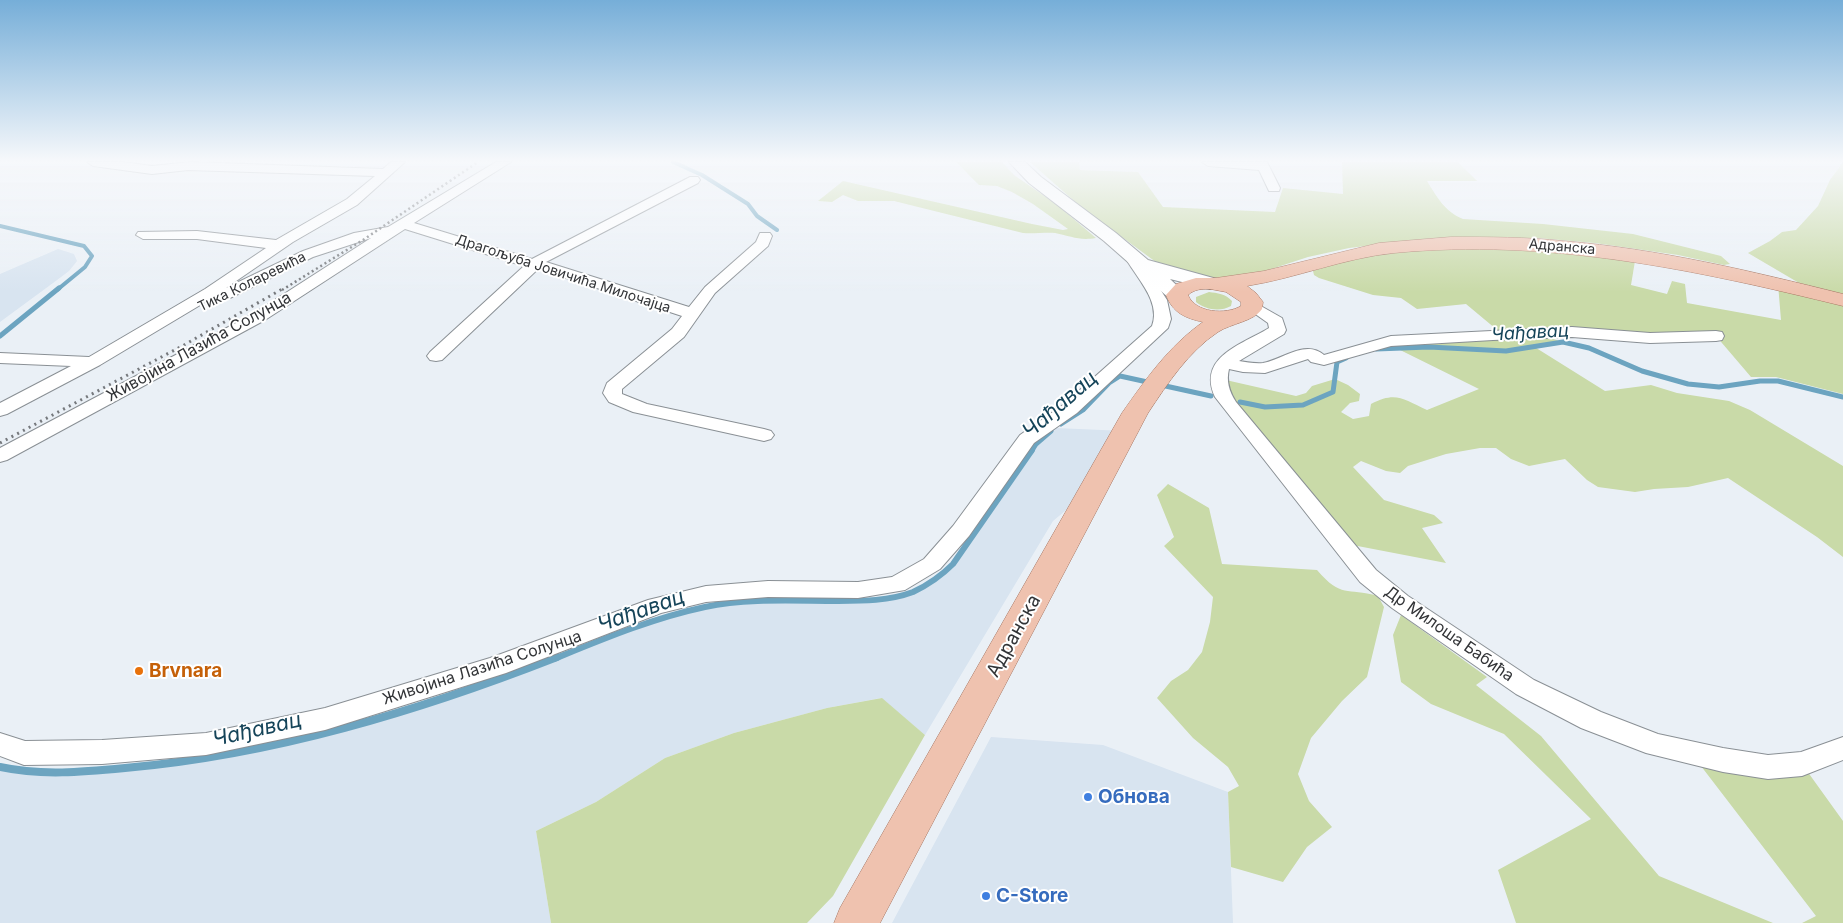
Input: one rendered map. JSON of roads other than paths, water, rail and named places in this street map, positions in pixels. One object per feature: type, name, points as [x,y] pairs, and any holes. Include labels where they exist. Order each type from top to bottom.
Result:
[{"type":"main road","name":"Адранска","points":[[1178,353],[1187,321],[1180,301],[1181,290],[1190,285],[1213,284],[1279,274],[1343,255],[1392,247],[1437,243],[1517,243],[1583,249],[1680,263],[1843,300]]},
{"type":"main road","name":"Адранска","points":[[856,923],[1135,413],[1178,353],[1214,324],[1243,310],[1258,292],[1279,274]]},
{"type":"main road","points":[[1180,301],[1198,314],[1243,310],[1248,296],[1240,291],[1213,284]]},
{"type":"street","points":[[0,358],[92,362],[210,292],[279,245],[347,205]]},
{"type":"street","name":"Тика Коларевића","points":[[0,410],[308,254],[360,236],[399,227],[432,205]]},
{"type":"street","points":[[436,356],[535,264],[575,240],[644,205]]},
{"type":"street","points":[[1067,205],[1134,257],[1180,301]]},
{"type":"street","name":"Драгољуба Јовичића Милочајца","points":[[399,227],[437,233],[499,255],[535,264],[676,310],[693,313]]},
{"type":"street","name":"Живојина Лазића Солунца","points":[[0,456],[259,317],[399,227]]},
{"type":"street","points":[[143,235],[197,235],[279,245]]},
{"type":"street","name":"Драгољуба Јовичића Милочајца","points":[[764,435],[650,411],[623,403],[613,396],[613,387],[678,333],[710,290],[763,244],[765,236]]},
{"type":"street","points":[[1134,257],[1165,272],[1213,284]]},
{"type":"street","name":"Живојина Лазића Солунца","points":[[0,744],[24,753],[102,752],[206,744],[325,719],[497,666],[656,606],[706,594],[768,589],[858,590],[897,584],[932,564],[961,531],[1027,439],[1070,409],[1156,332],[1162,324],[1164,316],[1162,307],[1134,265],[1134,257]]},
{"type":"street","points":[[1224,362],[1275,332],[1263,321],[1243,310]]},
{"type":"street","points":[[1224,362],[1243,367],[1265,368],[1290,358],[1312,353],[1317,358],[1324,360],[1365,347],[1391,342],[1503,334],[1572,332],[1650,338],[1716,336]]},
{"type":"street","name":"Др Милоша Бабића","points":[[1224,362],[1218,370],[1217,378],[1229,407],[1249,427],[1368,576],[1400,602],[1524,686],[1591,720],[1656,745],[1723,760],[1768,767],[1802,764],[1843,748]]},
{"type":"waterway","points":[[749,205],[757,216],[777,230]]},
{"type":"waterway","points":[[0,226],[84,246],[92,256],[85,267],[57,290]]},
{"type":"waterway","points":[[0,336],[59,288]]},
{"type":"waterway","name":"Чађавац","points":[[1376,349],[1429,347],[1506,351],[1563,342],[1589,348],[1642,371],[1688,384],[1719,387],[1760,381],[1778,381],[1843,397]]},
{"type":"waterway","name":"Чађавац","points":[[1240,402],[1265,407],[1303,405],[1333,392],[1337,362],[1346,358]]},
{"type":"waterway","name":"Чађавац","points":[[1061,424],[1083,410],[1109,383],[1120,376],[1211,396]]},
{"type":"waterway","name":"Чађавац","points":[[1031,452],[1036,444],[1051,431]]},
{"type":"waterway","name":"Чађавац","points":[[554,659],[647,623],[721,604],[754,601],[876,600],[913,592],[934,580],[953,564],[1032,450]]},
{"type":"waterway","name":"Чађавац","points":[[0,767],[31,772],[78,772],[180,762],[236,753],[345,728],[399,712],[505,677],[557,657]]},
{"type":"railway","points":[[282,290],[363,240],[414,205]]},
{"type":"railway","points":[[0,443],[184,345],[284,288]]},
{"type":"place","name":"Brvnara","points":[[139,671]]},
{"type":"place","name":"Обнова","points":[[1088,797]]},
{"type":"place","name":"C-Store","points":[[986,896]]}]
